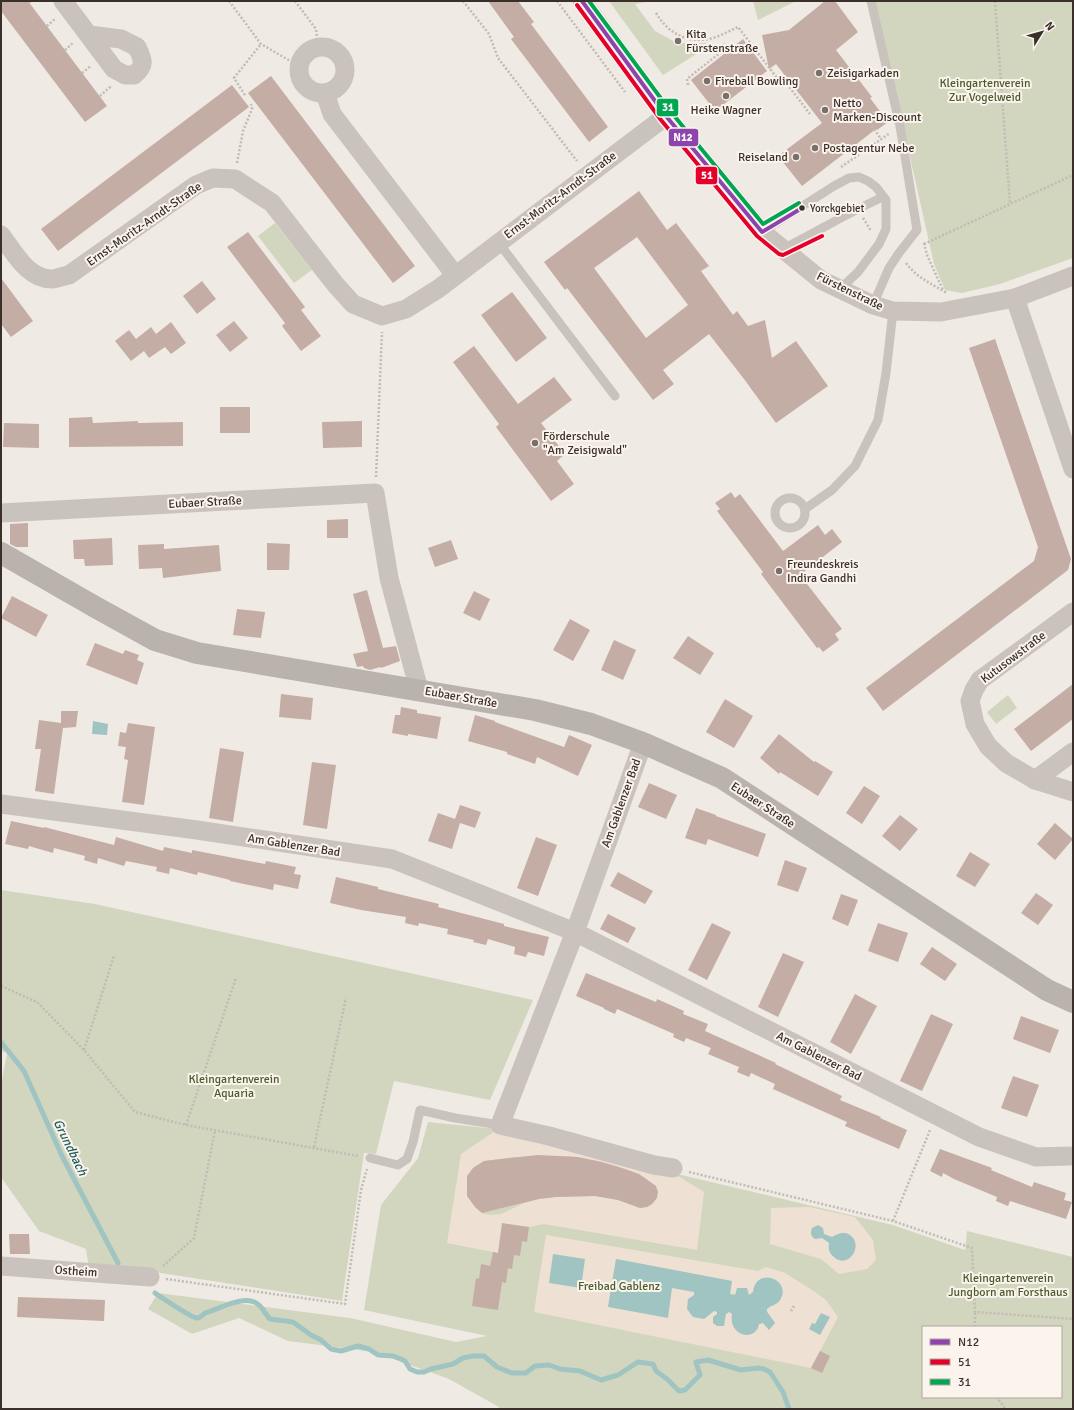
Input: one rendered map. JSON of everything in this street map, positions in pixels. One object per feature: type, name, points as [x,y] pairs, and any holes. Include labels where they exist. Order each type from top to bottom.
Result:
[{"type":"street","name":"Fürstenstraße","points":[[582,1],[666,116],[762,232],[821,280],[873,305],[893,311],[941,312],[1015,298],[1073,276]]},
{"type":"street","points":[[60,9],[82,38]]},
{"type":"street","points":[[325,46],[339,53],[343,59],[345,73],[343,80],[338,87],[332,91],[318,93],[305,86],[301,80],[299,66],[301,59],[311,49],[325,46]]},
{"type":"street","points":[[325,93],[332,114],[455,275]]},
{"type":"street","name":"Ernst-Moritz-Arndt-Straße","points":[[382,316],[406,309],[438,289],[666,116]]},
{"type":"street","name":"Ernst-Moritz-Arndt-Straße","points":[[1,235],[25,267],[39,276],[52,279],[69,276],[196,185],[214,178],[235,179]]},
{"type":"street","points":[[235,179],[272,203],[335,284],[353,304],[382,316]]},
{"type":"street","points":[[1015,298],[1073,469]]},
{"type":"street","name":"Eubaer Straße","points":[[1,513],[375,492],[389,578],[419,690]]},
{"type":"street","name":"Eubaer Straße","points":[[1,553],[155,640],[197,653],[535,710],[591,724],[643,743],[722,778],[1047,990],[1073,1002]]},
{"type":"street","name":"Kutusowstraße","points":[[1073,612],[980,680],[970,701],[975,724],[988,746],[1006,763],[1035,780],[1073,792]]},
{"type":"street","name":"Am Gablenzer Bad","points":[[500,1126],[575,932],[643,743]]},
{"type":"street","points":[[1035,780],[1073,752]]},
{"type":"street","name":"Am Gablenzer Bad","points":[[1,804],[204,831],[392,859],[575,932],[979,1137],[1036,1157],[1070,1156]]},
{"type":"street","points":[[500,1126],[549,1136],[654,1165],[673,1168]]},
{"type":"street","name":"Ostheim","points":[[1,1266],[150,1277]]},
{"type":"lane","points":[[871,1],[900,126],[917,230],[889,268],[873,305]]},
{"type":"lane","points":[[762,232],[849,178],[859,177],[868,181],[876,187],[886,200],[886,229],[879,244],[858,272],[840,289]]},
{"type":"lane","points":[[783,250],[819,231],[857,208],[883,197]]},
{"type":"lane","points":[[498,242],[615,396]]},
{"type":"lane","points":[[805,509],[832,490],[855,466],[878,420],[886,373],[893,311]]},
{"type":"lane","points":[[370,1158],[398,1165],[407,1159],[413,1142],[420,1110],[500,1126]]},
{"type":"path","points":[[230,1],[261,44],[299,66]]},
{"type":"path","points":[[295,1],[316,29],[318,47]]},
{"type":"path","points":[[463,1],[489,34],[498,58],[588,175]]},
{"type":"path","points":[[557,1],[628,96]]},
{"type":"path","points":[[995,1],[1010,204]]},
{"type":"path","points":[[47,26],[60,9]]},
{"type":"path","points":[[656,13],[669,28],[682,38],[695,40],[710,39],[738,27],[784,87]]},
{"type":"path","points":[[65,50],[82,38]]},
{"type":"path","points":[[245,96],[234,78],[261,44]]},
{"type":"path","points":[[688,85],[687,79],[726,48],[723,44]]},
{"type":"path","points":[[82,73],[93,64]]},
{"type":"path","points":[[787,84],[810,114]]},
{"type":"path","points":[[235,179],[243,131],[252,109],[252,104]]},
{"type":"path","points":[[874,111],[870,123],[881,139]]},
{"type":"path","points":[[839,168],[900,126]]},
{"type":"path","points":[[924,244],[1073,175]]},
{"type":"path","points":[[917,230],[943,291]]},
{"type":"path","points":[[375,492],[382,316]]},
{"type":"path","points":[[84,1050],[114,956]]},
{"type":"path","points":[[186,1125],[236,978]]},
{"type":"path","points":[[1,986],[37,1002],[84,1050],[135,1112],[186,1125],[370,1158],[361,1190],[345,1304],[150,1277]]},
{"type":"path","points":[[314,1147],[346,998]]},
{"type":"path","points":[[893,1220],[936,1116]]},
{"type":"path","points":[[150,1277],[194,1238],[215,1130]]},
{"type":"path","points":[[673,1168],[893,1220],[972,1248],[975,1312],[974,1326]]},
{"type":"path","points":[[791,1311],[794,1306]]},
{"type":"path","points":[[975,1312],[1073,1319]]},
{"type":"path","points":[[997,1398],[1006,1409]]},
{"type":"green space","points":[[609,1],[651,1],[635,4],[655,31],[677,43],[706,43],[709,46],[663,75]]},
{"type":"green space","points":[[753,1],[796,1],[758,20]]},
{"type":"green space","name":"Kleingartenverein Zur Vogelweid","points":[[875,1],[1073,1],[1073,258],[1000,284],[962,293],[945,290],[934,264]]},
{"type":"green space","points":[[275,223],[312,270],[294,283],[258,236]]},
{"type":"green space","points":[[1008,695],[1017,708],[996,724],[987,712]]},
{"type":"green space","name":"Kleingartenverein Aquaria","points":[[1,890],[95,904],[533,1000],[490,1100],[394,1081],[376,1154],[364,1153],[342,1301],[154,1272],[89,1269],[86,1249],[39,1231],[1,1177],[1,1085],[7,1053],[1,1051]]},
{"type":"green space","name":"Freibad Gablenz","points":[[428,1122],[498,1129],[673,1173],[893,1225],[965,1250],[967,1231],[1073,1257],[1073,1409],[499,1409],[499,1407],[449,1379],[374,1352],[288,1341],[239,1318],[192,1334],[148,1309],[158,1293],[350,1318],[456,1342],[487,1336],[364,1310],[381,1205],[418,1158]]},
{"type":"shaded area","points":[[498,1129],[673,1173],[704,1192],[697,1250],[544,1224],[529,1227],[508,1224],[500,1238],[498,1253],[447,1243],[461,1154]],"holes":[[[568,1156],[613,1165],[639,1174],[656,1186],[656,1199],[652,1204],[647,1207],[640,1208],[618,1200],[595,1196],[556,1197],[524,1203],[501,1214],[492,1215],[484,1214],[478,1210],[467,1196],[467,1176],[473,1168],[484,1161],[513,1157]]]},
{"type":"shaded area","points":[[809,1207],[855,1217],[873,1240],[876,1260],[867,1269],[839,1274],[821,1259],[770,1244],[771,1208]]},
{"type":"shaded area","points":[[546,1235],[758,1271],[766,1267],[785,1273],[812,1290],[826,1300],[838,1317],[811,1368],[534,1312]],"holes":[[[616,1259],[732,1281],[730,1294],[749,1295],[753,1292],[753,1289],[771,1306],[767,1309],[767,1311],[775,1323],[769,1330],[763,1323],[759,1324],[758,1329],[754,1333],[747,1335],[732,1313],[729,1312],[726,1314],[717,1314],[714,1310],[704,1319],[694,1295],[694,1291],[672,1288],[608,1307]]]},
{"type":"water","points":[[93,721],[108,724],[107,735],[92,734]]},
{"type":"water","points":[[818,1225],[823,1228],[824,1234],[832,1237],[843,1233],[850,1235],[856,1245],[855,1250],[849,1259],[844,1261],[834,1257],[829,1251],[829,1243],[822,1238],[815,1239],[812,1236],[812,1228]]},
{"type":"water","points":[[553,1254],[585,1259],[581,1288],[549,1283]]},
{"type":"water","points":[[616,1259],[732,1281],[730,1294],[735,1295],[737,1288],[747,1288],[749,1295],[753,1292],[760,1279],[766,1277],[772,1278],[782,1287],[783,1293],[779,1302],[767,1309],[767,1312],[775,1323],[769,1330],[763,1323],[759,1324],[757,1330],[753,1334],[742,1334],[734,1328],[732,1314],[729,1312],[726,1314],[724,1326],[717,1326],[713,1323],[713,1317],[717,1314],[717,1312],[714,1311],[704,1319],[693,1317],[687,1309],[688,1299],[694,1295],[694,1292],[672,1288],[668,1318],[608,1307]]},
{"type":"water","points":[[821,1313],[830,1317],[820,1335],[809,1329],[812,1323],[815,1324]]},
{"type":"building","points":[[1,1],[28,1],[107,106],[85,122],[1,11]]},
{"type":"building","points":[[488,1],[518,1],[534,22],[531,24],[608,127],[589,142],[511,39],[514,37]]},
{"type":"building","name":"Zeisigarkaden","points":[[825,1],[835,1],[858,32],[836,50],[872,97],[870,98],[888,122],[877,130],[876,129],[802,186],[778,156],[822,123],[776,64],[769,69],[762,35],[789,30]]},
{"type":"building","points":[[743,39],[767,71],[715,111],[691,80]]},
{"type":"building","points":[[271,76],[415,266],[393,283],[248,93]]},
{"type":"building","points":[[232,85],[249,107],[58,251],[41,229]]},
{"type":"building","points":[[639,191],[667,230],[676,223],[709,266],[701,271],[733,315],[737,311],[748,326],[765,320],[772,358],[796,341],[828,386],[776,423],[709,334],[663,370],[674,384],[653,400],[567,288],[565,290],[544,262]],"holes":[[[637,237],[688,305],[646,338],[594,268]]]},
{"type":"building","points":[[248,232],[305,307],[301,310],[321,336],[301,351],[282,326],[285,323],[227,247]]},
{"type":"building","points":[[1,278],[33,321],[11,337],[1,324]]},
{"type":"building","points":[[202,281],[216,299],[197,314],[183,296]]},
{"type":"building","points":[[512,292],[547,338],[516,362],[481,315]]},
{"type":"building","points":[[234,321],[248,338],[230,352],[216,335]]},
{"type":"building","points":[[171,322],[186,343],[171,354],[165,347],[149,358],[144,351],[131,361],[115,341],[129,330],[136,339],[151,327],[156,334]]},
{"type":"building","points":[[995,339],[1071,559],[1068,570],[883,711],[866,688],[1034,561],[1038,547],[969,348]]},
{"type":"building","points":[[474,346],[518,404],[554,377],[572,400],[541,423],[565,454],[557,461],[574,484],[551,501],[496,427],[499,424],[453,362]]},
{"type":"building","points":[[220,407],[250,407],[250,433],[220,433]]},
{"type":"building","points":[[92,417],[93,423],[138,421],[138,423],[183,422],[183,446],[69,447],[69,418]]},
{"type":"building","points":[[362,421],[362,447],[323,448],[322,422]]},
{"type":"building","points":[[4,423],[39,424],[39,448],[3,447]]},
{"type":"building","name":"Freundeskreis Indira Gandhi","points":[[731,492],[735,498],[740,494],[783,551],[818,525],[825,535],[832,529],[842,542],[800,575],[842,629],[835,634],[839,640],[823,652],[819,647],[817,648],[761,574],[763,572],[717,511],[720,509],[715,503]]},
{"type":"building","points":[[348,519],[348,538],[327,538],[327,520]]},
{"type":"building","points":[[28,523],[28,547],[16,547],[10,544],[10,524]]},
{"type":"building","points":[[112,538],[113,565],[85,566],[84,559],[74,559],[73,540]]},
{"type":"building","points":[[451,540],[458,559],[435,567],[428,548]]},
{"type":"building","points":[[267,543],[290,544],[289,570],[267,570]]},
{"type":"building","points":[[164,544],[164,549],[219,545],[221,571],[163,578],[162,568],[139,569],[138,545]]},
{"type":"building","points":[[367,590],[383,648],[396,646],[400,661],[381,668],[370,670],[364,668],[363,666],[357,667],[353,654],[368,651],[353,594]]},
{"type":"building","points":[[474,591],[490,599],[480,621],[463,613]]},
{"type":"building","points":[[12,596],[48,615],[36,637],[1,618]]},
{"type":"building","points":[[237,609],[265,612],[261,638],[233,635]]},
{"type":"building","points":[[570,619],[590,630],[573,661],[553,650]]},
{"type":"building","points":[[688,636],[714,653],[700,675],[673,658]]},
{"type":"building","points":[[614,640],[636,650],[623,680],[601,670]]},
{"type":"building","points":[[95,643],[123,654],[125,650],[139,655],[137,660],[144,663],[137,685],[86,665]]},
{"type":"building","points":[[1073,684],[1073,719],[1031,751],[1014,729]]},
{"type":"building","points":[[281,694],[313,698],[311,720],[279,717]]},
{"type":"building","points":[[725,699],[753,716],[734,748],[706,732]]},
{"type":"building","points":[[401,707],[417,710],[417,713],[441,717],[437,739],[392,733],[395,715],[400,715]]},
{"type":"building","points":[[61,711],[78,711],[76,727],[63,728],[54,794],[35,791],[41,749],[35,749],[39,720],[61,723]]},
{"type":"building","points":[[475,715],[564,747],[569,735],[592,745],[578,776],[537,757],[535,764],[507,754],[507,752],[468,741]]},
{"type":"building","points":[[128,723],[155,727],[144,805],[122,802],[128,760],[124,759],[126,747],[118,746],[120,732],[126,733]]},
{"type":"building","points":[[779,734],[814,762],[815,761],[833,772],[818,796],[780,772],[779,774],[760,758]]},
{"type":"building","points":[[220,748],[244,752],[233,822],[209,818]]},
{"type":"building","points":[[312,762],[336,765],[327,829],[303,825]]},
{"type":"building","points":[[649,783],[677,795],[666,819],[638,807]]},
{"type":"building","points":[[864,786],[880,796],[862,824],[846,813]]},
{"type":"building","points":[[460,805],[481,812],[475,828],[460,823],[452,849],[428,841],[438,813],[455,819]]},
{"type":"building","points":[[696,808],[766,834],[758,857],[708,839],[706,845],[685,838]]},
{"type":"building","points":[[900,815],[918,829],[900,851],[882,836]]},
{"type":"building","points":[[11,821],[44,827],[114,845],[116,837],[163,851],[164,847],[192,853],[192,850],[265,864],[266,861],[296,867],[294,874],[301,875],[298,889],[274,884],[273,890],[230,881],[198,872],[197,875],[170,868],[169,874],[156,871],[157,867],[126,861],[124,866],[98,858],[97,864],[84,860],[85,856],[54,848],[53,853],[29,846],[28,849],[5,844]]},
{"type":"building","points":[[1055,823],[1073,839],[1055,860],[1037,844]]},
{"type":"building","points":[[536,837],[557,845],[538,896],[517,888]]},
{"type":"building","points":[[970,852],[990,864],[975,887],[956,876]]},
{"type":"building","points":[[785,860],[807,868],[798,892],[777,885]]},
{"type":"building","points":[[618,872],[653,891],[645,904],[610,886]]},
{"type":"building","points":[[336,877],[439,904],[438,907],[549,937],[544,956],[528,952],[526,957],[514,954],[515,947],[488,939],[486,945],[473,942],[474,940],[447,934],[448,929],[419,923],[418,926],[405,923],[406,917],[361,910],[330,903]]},
{"type":"building","points":[[1036,893],[1053,905],[1038,925],[1021,913]]},
{"type":"building","points":[[841,894],[858,900],[848,926],[832,919]]},
{"type":"building","points":[[608,914],[636,928],[628,943],[600,929]]},
{"type":"building","points":[[712,923],[731,932],[707,980],[688,970]]},
{"type":"building","points":[[878,923],[908,933],[898,962],[868,951]]},
{"type":"building","points":[[932,947],[957,964],[945,981],[920,964]]},
{"type":"building","points":[[783,953],[804,962],[778,1017],[758,1007]]},
{"type":"building","points":[[586,973],[656,1002],[657,999],[684,1011],[683,1014],[708,1024],[705,1031],[776,1063],[775,1064],[842,1096],[840,1100],[881,1117],[880,1118],[907,1130],[899,1149],[845,1126],[847,1122],[773,1089],[775,1084],[751,1073],[749,1077],[737,1072],[739,1067],[708,1054],[711,1048],[686,1038],[684,1042],[673,1037],[674,1034],[617,1009],[615,1014],[576,996]]},
{"type":"building","points":[[855,994],[877,1006],[851,1054],[830,1042]]},
{"type":"building","points":[[931,1014],[953,1024],[922,1091],[900,1081]]},
{"type":"building","points":[[1021,1016],[1059,1030],[1050,1053],[1013,1039]]},
{"type":"building","points":[[1013,1076],[1039,1085],[1027,1117],[1001,1108]]},
{"type":"building","points":[[940,1149],[992,1168],[991,1170],[1032,1187],[1034,1182],[1066,1193],[1064,1200],[1072,1202],[1066,1219],[1010,1201],[1008,1206],[996,1201],[997,1197],[943,1173],[942,1177],[930,1171]]},
{"type":"building","points":[[538,1155],[578,1157],[602,1162],[639,1174],[656,1186],[658,1192],[657,1198],[647,1207],[640,1208],[618,1200],[595,1196],[556,1197],[539,1199],[482,1213],[475,1207],[467,1196],[467,1176],[473,1168],[484,1161]]},
{"type":"building","points":[[502,1223],[529,1227],[527,1242],[522,1241],[520,1256],[514,1255],[512,1269],[508,1268],[506,1283],[502,1282],[498,1310],[472,1306],[476,1278],[479,1279],[481,1264],[490,1266],[493,1252],[498,1253]]},
{"type":"building","points":[[9,1234],[29,1234],[30,1254],[10,1254]]},
{"type":"building","points":[[18,1297],[105,1300],[104,1321],[17,1317]]},
{"type":"building","points":[[820,1351],[830,1356],[822,1373],[811,1368]]},
{"type":"waterway","name":"Grundbach","points":[[1,1042],[24,1071],[62,1156],[118,1263]]},
{"type":"waterway","name":"Grundbach","points":[[155,1293],[197,1318],[201,1317],[205,1313],[233,1303],[241,1301],[255,1302],[270,1319],[293,1322],[311,1335],[321,1340],[331,1349],[341,1351],[358,1346],[369,1349],[378,1355],[393,1356],[401,1359],[405,1361],[410,1369],[417,1372],[424,1372],[453,1364],[463,1358],[484,1356],[497,1367],[512,1373],[526,1373],[535,1366],[549,1365],[560,1369],[580,1371],[601,1380],[618,1375],[638,1362],[653,1364],[656,1371],[679,1391],[685,1390],[700,1375],[696,1362],[708,1360],[741,1370],[758,1368],[764,1369],[770,1372],[783,1392],[789,1409]]},
{"type":"transit line","name":"N12","points":[[582,1],[666,116],[762,232],[802,208]]},
{"type":"transit line","name":"31","points":[[589,1],[671,112],[763,224],[799,203]]},
{"type":"transit line","name":"51","points":[[577,5],[661,120],[757,236],[779,254],[783,255],[822,236]]},
{"type":"place","name":"Kita Fürstenstraße","points":[[678,41]]},
{"type":"place","name":"Zeisigarkaden","points":[[819,73]]},
{"type":"place","name":"Fireball Bowling","points":[[707,81]]},
{"type":"place","name":"Heike Wagner","points":[[726,96]]},
{"type":"place","name":"Netto Marken-Discount","points":[[825,110]]},
{"type":"place","name":"Postagentur Nebe","points":[[815,148]]},
{"type":"place","name":"Reiseland","points":[[796,157]]},
{"type":"place","name":"Yorckgebiet","points":[[802,208]]},
{"type":"place","name":"Förderschule \"Am Zeisigwald\"","points":[[535,443]]},
{"type":"place","name":"Freundeskreis Indira Gandhi","points":[[779,571]]},
{"type":"park label","name":"Kleingartenverein Jungborn am Forsthaus","points":[[1008,1285]]}]
